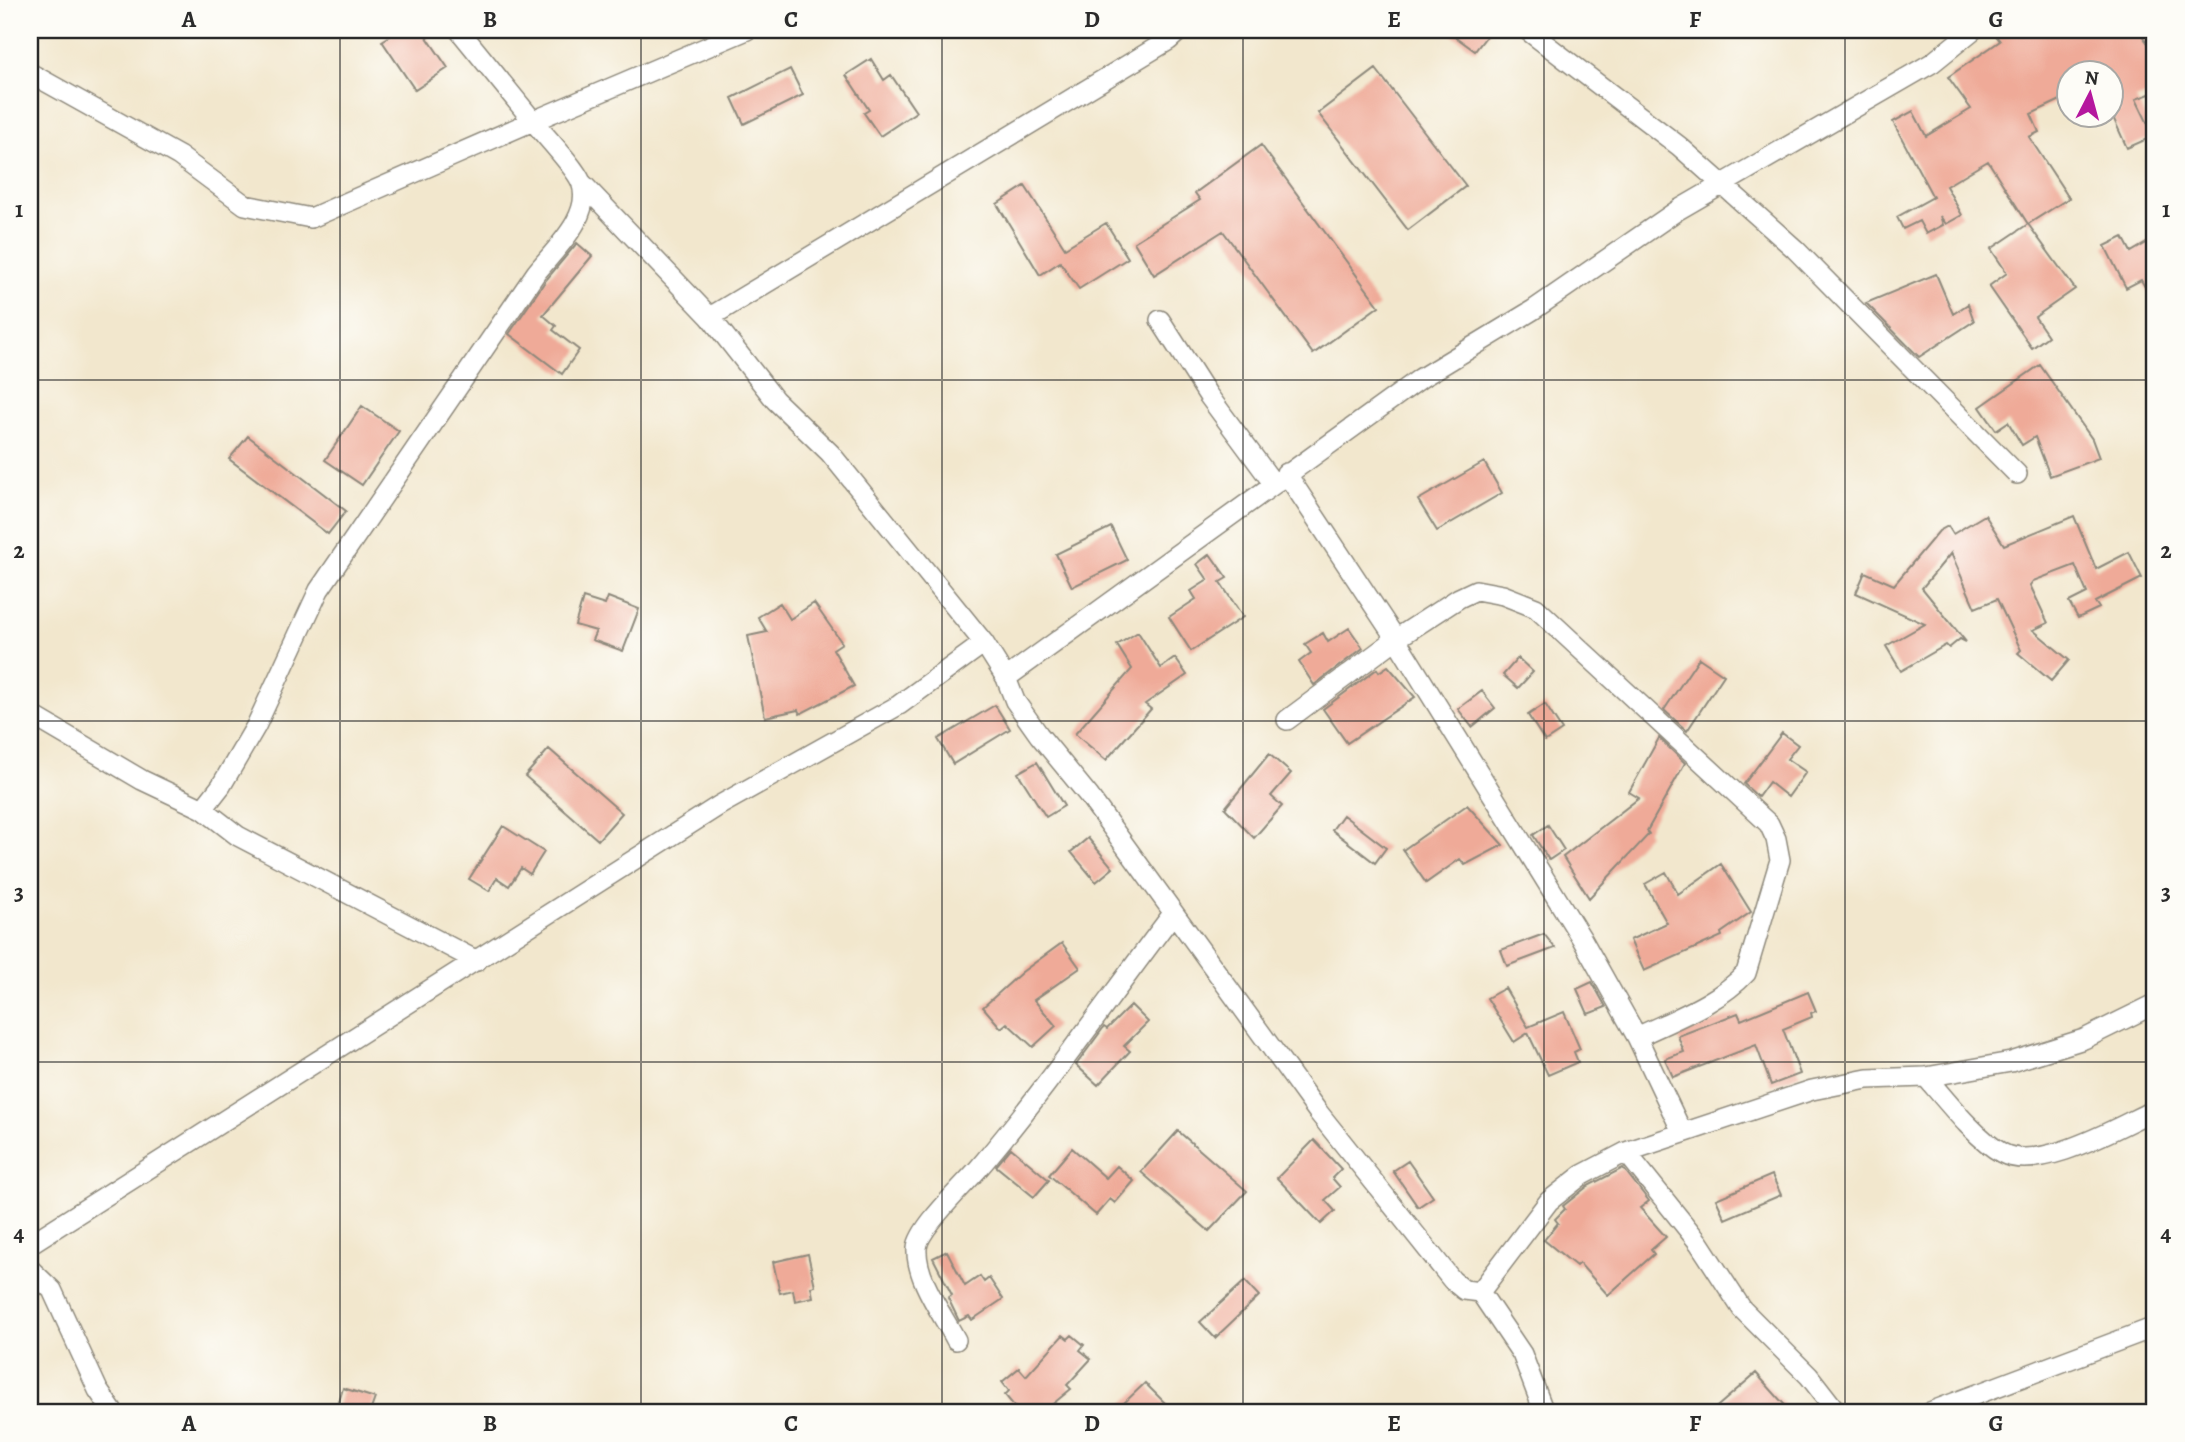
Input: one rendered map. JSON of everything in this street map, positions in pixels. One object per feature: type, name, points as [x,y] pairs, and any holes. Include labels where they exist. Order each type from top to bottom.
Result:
[{"type":"street","points":[[459,30],[581,183],[710,317],[775,400],[830,453],[984,643],[1006,678],[1016,701],[1089,796],[1172,915],[1318,1112],[1425,1249],[1464,1290],[1480,1292],[1522,1354],[1544,1412]]},
{"type":"street","points":[[30,73],[179,156],[245,205],[311,218],[747,30]]},
{"type":"street","points":[[710,317],[1157,47],[1180,30]]},
{"type":"street","points":[[1527,30],[1679,146],[1795,250],[2017,474]]},
{"type":"street","points":[[1006,678],[1279,478],[1421,378],[1533,310],[1615,252],[1721,184],[1893,87],[1931,63],[1973,30]]},
{"type":"street","points":[[202,809],[221,786],[256,726],[319,590],[536,273],[570,230],[582,208],[581,183]]},
{"type":"street","points":[[1160,320],[1209,395],[1279,478],[1396,639],[1582,939],[1637,1037],[1682,1132]]},
{"type":"street","points":[[1287,720],[1396,639],[1476,590],[1503,595],[1536,608],[1769,824],[1776,839],[1780,860],[1746,973],[1708,1003],[1637,1037]]},
{"type":"street","points":[[30,1244],[720,805],[899,705],[984,643]]},
{"type":"street","points":[[30,714],[142,780],[202,809],[238,836],[477,961]]},
{"type":"street","points":[[956,1340],[923,1274],[916,1246],[925,1230],[982,1163],[1172,915]]},
{"type":"street","points":[[1480,1292],[1549,1201],[1582,1175],[1626,1152],[1682,1132],[1741,1116],[1812,1090],[1867,1079],[1926,1077],[2011,1062],[2072,1043],[2155,1004]]},
{"type":"street","points":[[1926,1077],[1960,1117],[2002,1153],[2017,1158],[2040,1157],[2082,1143],[2150,1112]]},
{"type":"street","points":[[1626,1152],[1699,1243],[1742,1309],[1809,1376],[1837,1412]]},
{"type":"street","points":[[30,1269],[52,1290],[98,1390],[113,1412]]},
{"type":"street","points":[[1930,1412],[2155,1327]]},
{"type":"building","points":[[400,30],[422,30],[448,68],[415,90],[382,41]]},
{"type":"building","points":[[1446,30],[1491,30],[1475,51]]},
{"type":"building","points":[[1992,30],[2138,30],[2155,53],[2155,92],[2136,99],[2154,136],[2127,148],[2119,130],[2126,130],[2126,60],[2056,60],[2056,102],[2031,114],[2039,132],[2029,137],[2069,198],[2028,224],[1988,161],[1946,186],[1962,215],[1946,224],[1940,216],[1943,225],[1926,234],[1919,221],[1903,229],[1897,217],[1933,197],[1893,122],[1913,111],[1926,136],[1971,109],[1948,77],[2000,41]]},
{"type":"building","points":[[871,59],[884,80],[891,75],[916,112],[880,136],[864,113],[869,110],[846,75]]},
{"type":"building","points":[[790,69],[803,95],[744,124],[732,98]]},
{"type":"building","points":[[1376,69],[1466,186],[1408,230],[1318,113]]},
{"type":"building","points":[[1261,145],[1379,306],[1313,354],[1223,231],[1154,275],[1134,242],[1200,200],[1195,193]]},
{"type":"building","points":[[1025,186],[1065,248],[1106,223],[1128,258],[1079,289],[1060,262],[1040,275],[997,204]]},
{"type":"building","points":[[2028,224],[2075,289],[2035,317],[2048,336],[2032,348],[1989,286],[2007,273],[1991,249]]},
{"type":"building","points":[[2123,237],[2131,252],[2155,238],[2155,304],[2141,280],[2126,288],[2105,246]]},
{"type":"building","points":[[577,243],[592,256],[543,315],[556,326],[553,330],[579,350],[562,374],[509,334],[546,280]]},
{"type":"building","points":[[1936,274],[1953,314],[1968,304],[1974,321],[1919,357],[1866,303]]},
{"type":"building","points":[[2040,365],[2092,439],[2099,458],[2050,476],[2035,437],[2022,445],[2008,422],[1996,430],[1980,407]]},
{"type":"building","points":[[362,406],[399,431],[362,485],[325,460]]},
{"type":"building","points":[[248,436],[346,511],[328,534],[229,459]]},
{"type":"building","points":[[1484,462],[1502,493],[1437,531],[1418,500]]},
{"type":"building","points":[[1985,515],[2004,545],[2074,516],[2096,569],[2129,552],[2142,578],[2095,602],[2099,608],[2078,618],[2069,602],[2087,593],[2075,565],[2033,581],[2030,585],[2048,623],[2033,630],[2069,660],[2051,681],[2018,653],[2021,650],[1997,599],[1975,608],[1951,553],[1922,588],[1966,642],[1960,639],[1949,648],[1946,645],[1901,671],[1886,646],[1925,624],[1856,593],[1865,572],[1894,585],[1939,531],[1948,526],[1953,534]]},
{"type":"building","points":[[1111,527],[1127,560],[1072,587],[1056,554]]},
{"type":"building","points":[[1210,554],[1227,578],[1220,582],[1243,617],[1191,651],[1169,617],[1196,599],[1191,591],[1208,580],[1197,564]]},
{"type":"building","points":[[608,597],[639,609],[623,651],[592,640],[596,631],[575,625],[583,598],[605,605]]},
{"type":"building","points":[[780,603],[790,619],[814,603],[842,643],[833,649],[854,686],[800,714],[798,710],[765,717],[748,636],[767,632],[758,617]]},
{"type":"building","points":[[1349,628],[1363,648],[1314,685],[1299,662],[1311,653],[1305,644],[1323,633],[1328,642]]},
{"type":"building","points":[[1138,632],[1161,668],[1175,658],[1187,675],[1145,704],[1151,709],[1106,760],[1075,734],[1132,669],[1117,645]]},
{"type":"building","points":[[1518,658],[1533,672],[1518,688],[1503,675]]},
{"type":"building","points":[[1699,658],[1724,675],[1687,731],[1664,710]]},
{"type":"building","points":[[1388,666],[1415,697],[1347,743],[1323,709],[1377,669],[1379,672]]},
{"type":"building","points":[[1482,691],[1495,708],[1472,727],[1458,709]]},
{"type":"building","points":[[1545,704],[1562,730],[1545,741],[1528,715]]},
{"type":"building","points":[[995,705],[1010,729],[953,764],[938,739]]},
{"type":"building","points":[[1782,733],[1798,745],[1787,759],[1806,772],[1788,797],[1769,782],[1758,797],[1744,784]]},
{"type":"building","points":[[1659,738],[1685,763],[1647,831],[1649,834],[1589,898],[1563,857],[1639,798],[1629,792]]},
{"type":"building","points":[[549,749],[622,813],[598,840],[525,776]]},
{"type":"building","points":[[1269,754],[1291,773],[1271,796],[1282,806],[1254,838],[1225,808]]},
{"type":"building","points":[[1037,762],[1064,806],[1046,817],[1018,773]]},
{"type":"building","points":[[1467,805],[1503,845],[1465,865],[1460,859],[1426,883],[1403,850]]},
{"type":"building","points":[[1343,815],[1386,848],[1375,863],[1332,830]]},
{"type":"building","points":[[1548,825],[1564,850],[1549,860],[1533,835]]},
{"type":"building","points":[[503,826],[544,852],[530,874],[521,868],[509,886],[497,878],[489,891],[469,879]]},
{"type":"building","points":[[1088,838],[1113,868],[1096,882],[1071,852]]},
{"type":"building","points":[[1721,864],[1751,912],[1721,933],[1722,936],[1644,971],[1630,940],[1667,923],[1645,884],[1666,872],[1678,894]]},
{"type":"building","points":[[1544,934],[1555,948],[1507,966],[1501,950]]},
{"type":"building","points":[[1062,943],[1080,968],[1034,1000],[1056,1026],[1033,1047],[1007,1023],[1001,1028],[983,1007],[1022,972]]},
{"type":"building","points":[[1592,982],[1606,1007],[1588,1014],[1577,989]]},
{"type":"building","points":[[1505,988],[1528,1027],[1564,1012],[1580,1049],[1574,1052],[1578,1062],[1548,1075],[1528,1033],[1514,1042],[1487,998]]},
{"type":"building","points":[[1808,992],[1816,1011],[1811,1013],[1812,1017],[1783,1029],[1800,1074],[1771,1085],[1756,1045],[1673,1077],[1665,1059],[1684,1052],[1678,1036],[1738,1013],[1741,1020]]},
{"type":"building","points":[[1131,1005],[1148,1022],[1124,1046],[1130,1051],[1098,1085],[1076,1065],[1104,1027],[1107,1029]]},
{"type":"building","points":[[1178,1131],[1247,1191],[1209,1231],[1141,1172]]},
{"type":"building","points":[[1314,1140],[1341,1169],[1332,1178],[1340,1187],[1325,1200],[1335,1211],[1321,1224],[1277,1178]]},
{"type":"building","points":[[1011,1148],[1049,1180],[1034,1197],[996,1166]]},
{"type":"building","points":[[1072,1148],[1106,1178],[1117,1166],[1134,1181],[1115,1203],[1110,1199],[1096,1215],[1049,1175]]},
{"type":"building","points":[[1408,1161],[1433,1197],[1418,1207],[1393,1171]]},
{"type":"building","points":[[1623,1168],[1649,1201],[1640,1208],[1666,1237],[1651,1250],[1654,1254],[1608,1295],[1579,1263],[1576,1266],[1544,1240],[1558,1223],[1555,1219],[1565,1209],[1563,1206],[1588,1186]]},
{"type":"building","points":[[1772,1175],[1781,1195],[1725,1219],[1716,1199]]},
{"type":"building","points":[[947,1251],[965,1286],[980,1276],[984,1282],[989,1278],[1003,1299],[972,1320],[969,1316],[959,1321],[948,1298],[952,1295],[933,1258]]},
{"type":"building","points":[[808,1254],[815,1286],[811,1287],[813,1297],[795,1301],[793,1290],[780,1293],[773,1262]]},
{"type":"building","points":[[1245,1281],[1259,1296],[1215,1338],[1200,1322]]},
{"type":"building","points":[[1063,1335],[1068,1339],[1072,1335],[1084,1345],[1080,1350],[1091,1359],[1067,1385],[1071,1389],[1043,1412],[1019,1412],[1005,1395],[1009,1391],[1002,1382],[1019,1368],[1026,1376]]},
{"type":"building","points":[[1756,1373],[1791,1412],[1711,1412]]},
{"type":"building","points":[[1145,1383],[1174,1412],[1132,1412],[1123,1404]]},
{"type":"building","points":[[343,1388],[375,1398],[370,1412],[336,1412]]}]
